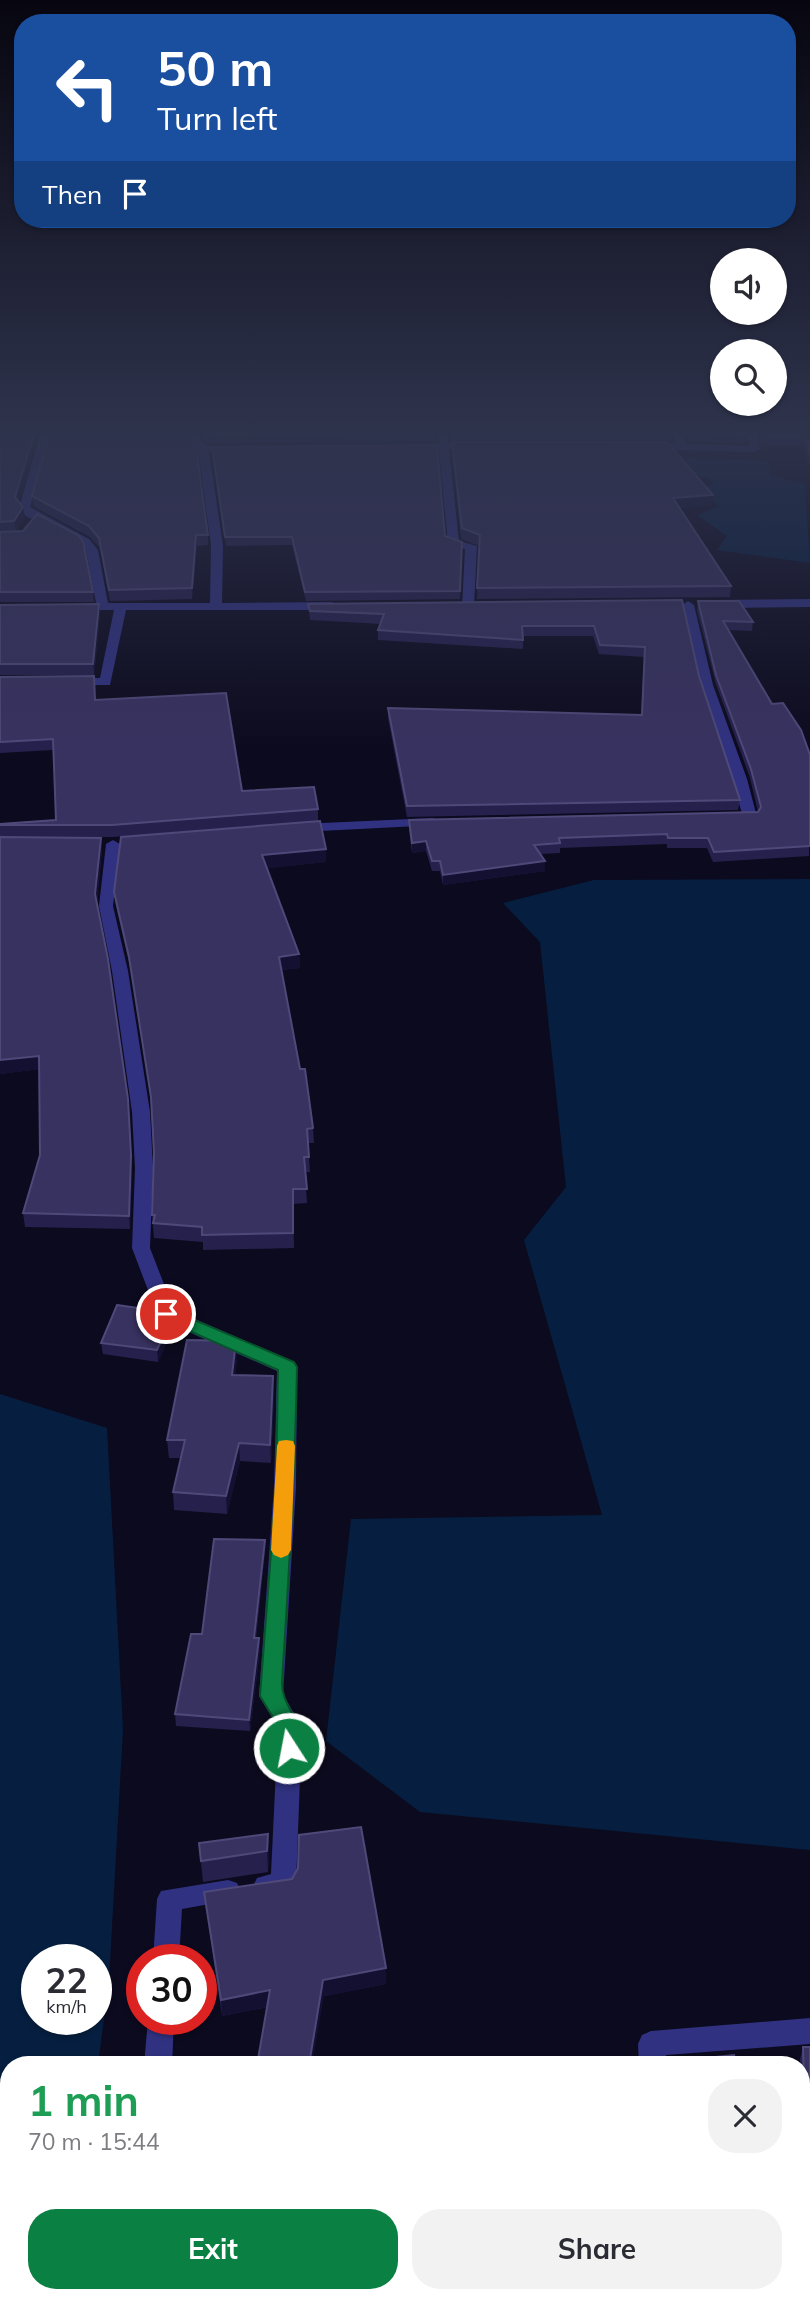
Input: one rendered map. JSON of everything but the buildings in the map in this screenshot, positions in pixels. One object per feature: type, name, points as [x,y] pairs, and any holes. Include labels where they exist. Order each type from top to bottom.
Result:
[{"type":"street","points":[[70,535],[85,541],[92,550],[103,607]]},
{"type":"street","points":[[216,535],[216,607]]},
{"type":"street","points":[[453,535],[454,544],[471,546],[462,606],[482,606]]},
{"type":"street","points":[[722,818],[750,817],[740,779],[681,605],[810,603]]},
{"type":"street","points":[[61,607],[349,606]]},
{"type":"street","points":[[53,682],[106,682],[121,607]]},
{"type":"street","points":[[282,830],[444,822]]},
{"type":"street","points":[[113,844],[106,906],[120,971],[141,1112],[144,1168],[141,1248],[166,1314],[288,1367],[285,1487],[271,1696],[290,1726],[284,1884],[170,1899],[167,1944]]},
{"type":"street","points":[[652,2056],[651,2044],[810,2031]]},
{"type":"street","points":[[159,2056],[160,2035]]},
{"type":"water","points":[[808,535],[810,563],[717,550],[727,536]]},
{"type":"water","points":[[810,879],[810,1850],[420,1812],[326,1741],[351,1519],[602,1515],[524,1240],[566,1187],[540,942],[503,903],[594,880]]},
{"type":"water","points":[[0,1394],[107,1428],[123,1729],[111,1944],[21,1944],[21,2035],[102,2035],[99,2056],[0,2056]]},
{"type":"slow traffic","points":[[281,1550],[286,1446]]},
{"type":"route","points":[[166,1314],[288,1367],[285,1487],[271,1696],[290,1726],[289,1748]]}]
